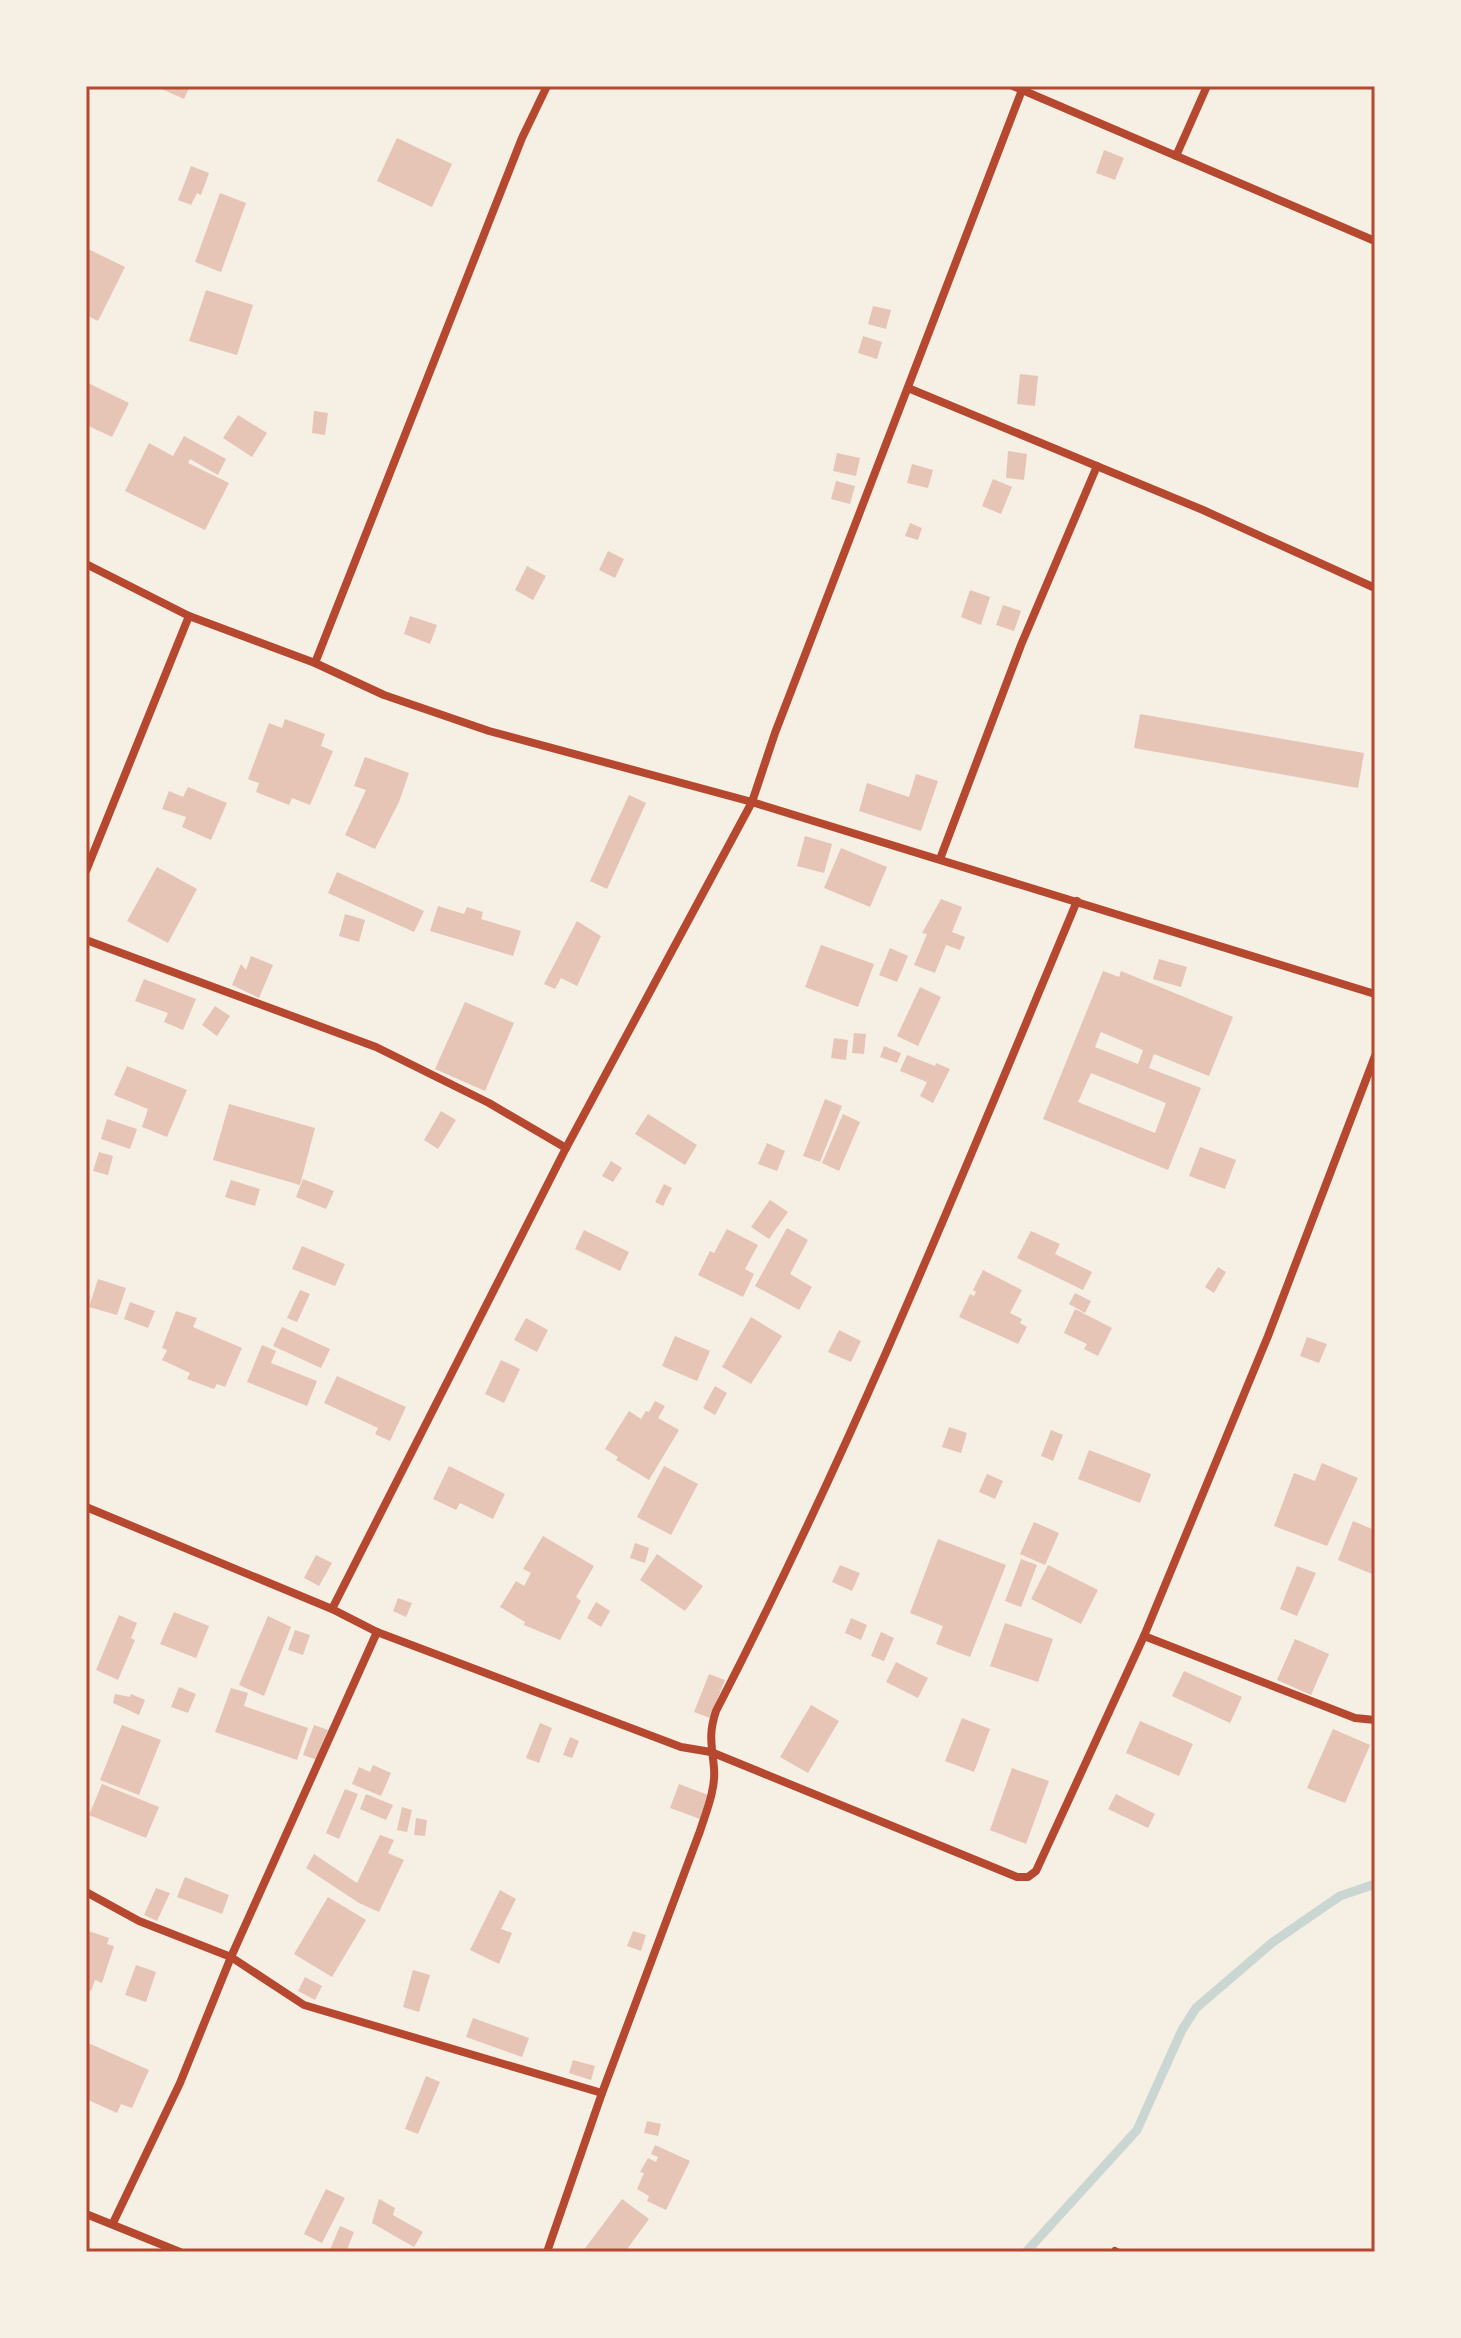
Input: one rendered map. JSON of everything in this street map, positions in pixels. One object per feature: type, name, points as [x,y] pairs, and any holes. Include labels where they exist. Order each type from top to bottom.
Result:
[{"type":"street","points":[[315,663],[516,153],[547,86]]},
{"type":"street","points":[[1013,86],[1375,241]]},
{"type":"street","points":[[1176,156],[1207,86]]},
{"type":"street","points":[[332,1609],[566,1148],[752,802],[775,733],[1022,90]]},
{"type":"street","points":[[908,388],[1203,510],[1375,588]]},
{"type":"street","points":[[940,859],[1021,645],[1097,466]]},
{"type":"street","points":[[86,564],[189,616],[315,663],[384,695],[489,731],[752,802],[1375,994]]},
{"type":"street","points":[[86,871],[189,616]]},
{"type":"street","points":[[547,2252],[602,2093],[700,1831],[712,1792],[714,1770],[710,1731],[716,1711],[774,1598],[908,1305],[1077,901]]},
{"type":"street","points":[[86,940],[376,1047],[489,1103],[566,1148]]},
{"type":"street","points":[[86,1507],[332,1609],[377,1632],[681,1747],[711,1752],[1017,1877],[1028,1877],[1036,1871],[1144,1636],[1268,1336],[1375,1056]]},
{"type":"street","points":[[113,2223],[180,2083],[231,1957],[377,1632]]},
{"type":"street","points":[[1144,1636],[1355,1718],[1375,1720]]},
{"type":"street","points":[[86,1892],[139,1921],[231,1957],[290,1997],[320,2011],[602,2093]]},
{"type":"street","points":[[86,2214],[180,2252]]},
{"type":"building","points":[[155,86],[190,86],[184,99]]},
{"type":"building","points":[[397,138],[452,164],[432,207],[377,181]]},
{"type":"building","points":[[1104,150],[1124,158],[1115,180],[1096,173]]},
{"type":"building","points":[[191,166],[209,173],[201,195],[197,193],[191,205],[178,200]]},
{"type":"building","points":[[220,193],[246,203],[221,272],[195,262]]},
{"type":"building","points":[[86,248],[125,267],[98,321],[86,315]]},
{"type":"building","points":[[206,290],[253,305],[237,355],[189,341]]},
{"type":"building","points":[[873,306],[891,310],[886,329],[868,324]]},
{"type":"building","points":[[863,336],[882,342],[877,359],[858,353]]},
{"type":"building","points":[[1020,374],[1038,376],[1035,406],[1017,404]]},
{"type":"building","points":[[86,382],[129,403],[112,437],[86,425]]},
{"type":"building","points":[[314,411],[328,413],[325,435],[312,433]]},
{"type":"building","points":[[238,415],[267,433],[252,457],[223,438]]},
{"type":"building","points":[[184,436],[226,459],[218,475],[190,459],[188,463],[229,483],[205,530],[125,491],[149,443],[173,456]]},
{"type":"building","points":[[1008,451],[1027,454],[1024,480],[1006,478]]},
{"type":"building","points":[[837,453],[860,458],[856,476],[833,471]]},
{"type":"building","points":[[912,464],[933,470],[928,488],[907,483]]},
{"type":"building","points":[[993,479],[1012,487],[1001,514],[982,506]]},
{"type":"building","points":[[836,481],[855,486],[850,504],[831,499]]},
{"type":"building","points":[[910,523],[922,528],[918,540],[905,536]]},
{"type":"building","points":[[608,551],[624,559],[615,578],[599,570]]},
{"type":"building","points":[[527,566],[546,576],[533,600],[515,590]]},
{"type":"building","points":[[970,590],[990,597],[981,625],[961,617]]},
{"type":"building","points":[[1003,605],[1021,611],[1014,631],[996,625]]},
{"type":"building","points":[[410,616],[437,625],[430,644],[404,634]]},
{"type":"building","points":[[1140,714],[1364,753],[1358,788],[1134,748]]},
{"type":"building","points":[[285,719],[325,734],[321,746],[333,751],[310,805],[292,798],[289,805],[256,792],[259,783],[248,779],[269,723],[282,728]]},
{"type":"building","points":[[365,757],[409,773],[399,802],[375,849],[345,835],[366,790],[354,786]]},
{"type":"building","points":[[916,774],[938,781],[921,831],[859,811],[867,783],[909,797]]},
{"type":"building","points":[[188,787],[227,803],[211,840],[182,827],[186,817],[162,809],[169,791],[183,797]]},
{"type":"building","points":[[629,795],[646,803],[607,889],[590,881]]},
{"type":"building","points":[[805,836],[832,844],[824,873],[797,866]]},
{"type":"building","points":[[841,848],[887,867],[870,907],[824,888]]},
{"type":"building","points":[[157,867],[197,889],[168,943],[127,921]]},
{"type":"building","points":[[337,872],[424,911],[414,932],[328,893]]},
{"type":"building","points":[[941,899],[962,907],[952,932],[965,937],[960,950],[946,945],[935,973],[914,965],[927,934],[922,933]]},
{"type":"building","points":[[438,906],[464,914],[467,907],[483,912],[481,919],[521,931],[513,956],[430,931]]},
{"type":"building","points":[[345,914],[365,920],[359,942],[339,936]]},
{"type":"building","points":[[577,921],[601,936],[577,986],[561,978],[555,989],[544,984]]},
{"type":"building","points":[[821,945],[874,964],[858,1007],[805,987]]},
{"type":"building","points":[[890,948],[908,956],[897,982],[879,975]]},
{"type":"building","points":[[251,956],[273,965],[259,998],[232,985],[241,964],[246,970]]},
{"type":"building","points":[[1159,959],[1187,967],[1181,987],[1153,979]]},
{"type":"building","points":[[1103,971],[1119,977],[1121,971],[1233,1017],[1209,1076],[1154,1054],[1149,1068],[1201,1088],[1168,1170],[1043,1119]],"holes":[[[1101,1032],[1143,1050],[1138,1064],[1095,1047]],[[1091,1073],[1166,1103],[1155,1133],[1078,1102]]]},
{"type":"building","points":[[144,979],[196,999],[183,1030],[164,1022],[168,1013],[135,1001]]},
{"type":"building","points":[[920,987],[941,997],[918,1046],[897,1036]]},
{"type":"building","points":[[465,1002],[514,1023],[485,1091],[435,1069]]},
{"type":"building","points":[[215,1006],[230,1016],[217,1036],[202,1025]]},
{"type":"building","points":[[854,1033],[866,1034],[864,1054],[852,1053]]},
{"type":"building","points":[[834,1038],[848,1040],[846,1060],[831,1058]]},
{"type":"building","points":[[884,1046],[901,1053],[897,1063],[880,1057]]},
{"type":"building","points":[[907,1055],[950,1069],[933,1103],[920,1096],[927,1082],[900,1071]]},
{"type":"building","points":[[127,1066],[187,1090],[167,1137],[142,1127],[148,1109],[114,1095]]},
{"type":"building","points":[[825,1099],[842,1106],[820,1162],[803,1156]]},
{"type":"building","points":[[229,1104],[315,1128],[300,1185],[213,1160]]},
{"type":"building","points":[[441,1111],[456,1120],[438,1149],[424,1140]]},
{"type":"building","points":[[648,1114],[697,1145],[685,1165],[635,1134]]},
{"type":"building","points":[[843,1114],[860,1122],[839,1171],[822,1163]]},
{"type":"building","points":[[107,1119],[137,1129],[130,1149],[101,1139]]},
{"type":"building","points":[[767,1143],[785,1151],[777,1171],[758,1164]]},
{"type":"building","points":[[1200,1147],[1236,1160],[1225,1189],[1189,1176]]},
{"type":"building","points":[[99,1152],[113,1156],[108,1175],[93,1171]]},
{"type":"building","points":[[611,1161],[622,1168],[613,1182],[602,1176]]},
{"type":"building","points":[[303,1179],[334,1191],[326,1209],[296,1197]]},
{"type":"building","points":[[231,1180],[260,1189],[255,1206],[225,1197]]},
{"type":"building","points":[[664,1184],[672,1188],[663,1206],[655,1202]]},
{"type":"building","points":[[770,1200],[788,1212],[769,1239],[751,1227]]},
{"type":"building","points":[[787,1228],[808,1240],[790,1274],[812,1287],[799,1310],[755,1286]]},
{"type":"building","points":[[727,1229],[758,1245],[745,1269],[754,1274],[743,1297],[698,1275],[710,1251],[714,1253]]},
{"type":"building","points":[[584,1230],[629,1252],[620,1271],[575,1249]]},
{"type":"building","points":[[1031,1231],[1060,1244],[1055,1254],[1092,1272],[1083,1290],[1017,1258]]},
{"type":"building","points":[[302,1246],[345,1264],[335,1286],[292,1269]]},
{"type":"building","points":[[1218,1267],[1226,1272],[1214,1293],[1205,1287]]},
{"type":"building","points":[[983,1270],[1022,1290],[1010,1313],[1022,1319],[1020,1323],[1027,1327],[1018,1344],[959,1317],[970,1294],[974,1296],[976,1292],[973,1290]]},
{"type":"building","points":[[98,1279],[126,1288],[117,1315],[89,1307]]},
{"type":"building","points":[[300,1290],[310,1294],[297,1322],[287,1318]]},
{"type":"building","points":[[1075,1293],[1091,1301],[1085,1313],[1069,1304]]},
{"type":"building","points":[[130,1302],[155,1311],[148,1328],[124,1319]]},
{"type":"building","points":[[1075,1309],[1112,1328],[1098,1356],[1084,1349],[1087,1344],[1064,1333]]},
{"type":"building","points":[[176,1311],[197,1318],[193,1327],[242,1348],[225,1387],[217,1384],[214,1389],[187,1379],[190,1373],[162,1360],[167,1350],[162,1348]]},
{"type":"building","points":[[751,1317],[782,1336],[751,1384],[722,1367]]},
{"type":"building","points":[[526,1318],[548,1330],[537,1352],[514,1340]]},
{"type":"building","points":[[282,1327],[330,1349],[321,1368],[273,1346]]},
{"type":"building","points":[[839,1330],[861,1341],[851,1362],[828,1352]]},
{"type":"building","points":[[675,1336],[710,1351],[697,1381],[662,1366]]},
{"type":"building","points":[[1307,1337],[1327,1344],[1319,1363],[1300,1356]]},
{"type":"building","points":[[262,1345],[276,1351],[271,1363],[317,1381],[307,1406],[247,1382]]},
{"type":"building","points":[[501,1360],[520,1369],[504,1403],[485,1394]]},
{"type":"building","points":[[337,1376],[406,1407],[390,1441],[375,1434],[378,1428],[324,1403]]},
{"type":"building","points":[[715,1386],[727,1393],[715,1415],[703,1408]]},
{"type":"building","points":[[655,1401],[665,1406],[658,1418],[679,1430],[649,1480],[616,1460],[618,1457],[605,1449],[629,1411],[641,1419]]},
{"type":"building","points":[[949,1427],[967,1433],[961,1453],[942,1447]]},
{"type":"building","points":[[1051,1430],[1063,1435],[1053,1461],[1041,1456]]},
{"type":"building","points":[[1089,1450],[1151,1474],[1140,1503],[1078,1479]]},
{"type":"building","points":[[1322,1463],[1358,1478],[1327,1546],[1274,1526],[1294,1473],[1315,1481]]},
{"type":"building","points":[[449,1466],[505,1494],[493,1519],[460,1503],[456,1510],[433,1499]]},
{"type":"building","points":[[664,1466],[698,1484],[671,1535],[637,1517]]},
{"type":"building","points":[[987,1474],[1003,1481],[995,1499],[979,1492]]},
{"type":"building","points":[[1353,1521],[1372,1529],[1375,1523],[1375,1570],[1372,1574],[1338,1560]]},
{"type":"building","points":[[1034,1522],[1059,1533],[1045,1565],[1020,1554]]},
{"type":"building","points":[[543,1536],[594,1566],[576,1597],[581,1601],[560,1640],[524,1625],[525,1622],[500,1607],[516,1581],[524,1586],[531,1573],[523,1569]]},
{"type":"building","points":[[938,1539],[1006,1565],[970,1657],[936,1644],[943,1626],[910,1613]]},
{"type":"building","points":[[635,1543],[649,1548],[645,1563],[630,1558]]},
{"type":"building","points":[[657,1554],[703,1586],[685,1611],[640,1580]]},
{"type":"building","points":[[316,1555],[332,1563],[319,1586],[304,1578]]},
{"type":"building","points":[[1021,1559],[1037,1565],[1021,1607],[1005,1601]]},
{"type":"building","points":[[840,1565],[860,1573],[852,1591],[832,1582]]},
{"type":"building","points":[[1048,1565],[1098,1590],[1081,1624],[1031,1599]]},
{"type":"building","points":[[1297,1566],[1316,1573],[1297,1616],[1280,1609]]},
{"type":"building","points":[[398,1598],[412,1603],[406,1617],[393,1611]]},
{"type":"building","points":[[596,1602],[610,1611],[601,1627],[587,1618]]},
{"type":"building","points":[[174,1612],[209,1626],[196,1658],[160,1644]]},
{"type":"building","points":[[119,1615],[137,1623],[131,1638],[135,1640],[118,1680],[96,1670]]},
{"type":"building","points":[[268,1616],[291,1627],[264,1696],[239,1685]]},
{"type":"building","points":[[851,1618],[867,1625],[861,1640],[845,1633]]},
{"type":"building","points":[[1005,1623],[1053,1639],[1038,1682],[990,1666]]},
{"type":"building","points":[[295,1630],[310,1635],[303,1655],[288,1650]]},
{"type":"building","points":[[881,1632],[894,1638],[884,1661],[871,1656]]},
{"type":"building","points":[[1295,1639],[1329,1654],[1311,1695],[1277,1680]]},
{"type":"building","points":[[896,1662],[928,1678],[918,1698],[886,1682]]},
{"type":"building","points":[[1184,1671],[1242,1697],[1230,1723],[1172,1696]]},
{"type":"building","points":[[709,1674],[725,1680],[710,1718],[694,1712]]},
{"type":"building","points":[[179,1687],[196,1694],[188,1713],[171,1707]]},
{"type":"building","points":[[231,1688],[248,1693],[244,1706],[308,1728],[297,1760],[215,1732]]},
{"type":"building","points":[[115,1694],[130,1697],[131,1694],[145,1700],[139,1715],[113,1703]]},
{"type":"building","points":[[811,1705],[839,1721],[808,1773],[780,1757]]},
{"type":"building","points":[[962,1718],[990,1729],[974,1772],[945,1761]]},
{"type":"building","points":[[1140,1721],[1193,1744],[1179,1776],[1126,1753]]},
{"type":"building","points":[[540,1723],[552,1728],[539,1763],[526,1758]]},
{"type":"building","points":[[122,1725],[161,1740],[139,1795],[100,1780]]},
{"type":"building","points":[[314,1725],[328,1730],[317,1760],[303,1755]]},
{"type":"building","points":[[1333,1729],[1370,1745],[1345,1803],[1307,1788]]},
{"type":"building","points":[[570,1737],[579,1741],[572,1758],[563,1755]]},
{"type":"building","points":[[373,1765],[391,1773],[381,1796],[352,1784],[359,1767],[370,1772]]},
{"type":"building","points":[[1012,1768],[1049,1781],[1026,1844],[990,1830]]},
{"type":"building","points":[[102,1784],[159,1807],[146,1838],[89,1815]]},
{"type":"building","points":[[679,1784],[708,1795],[700,1819],[670,1808]]},
{"type":"building","points":[[345,1789],[358,1794],[339,1839],[326,1833]]},
{"type":"building","points":[[366,1794],[393,1805],[386,1820],[360,1809]]},
{"type":"building","points":[[1116,1794],[1155,1814],[1148,1828],[1108,1809]]},
{"type":"building","points":[[402,1807],[412,1810],[407,1832],[397,1830]]},
{"type":"building","points":[[416,1818],[427,1820],[425,1836],[414,1835]]},
{"type":"building","points":[[380,1835],[394,1840],[388,1853],[404,1860],[379,1912],[359,1903],[306,1868],[314,1854],[357,1883]]},
{"type":"building","points":[[185,1877],[229,1895],[222,1914],[177,1897]]},
{"type":"building","points":[[156,1888],[170,1893],[157,1921],[144,1915]]},
{"type":"building","points":[[500,1890],[516,1899],[501,1929],[512,1933],[499,1964],[470,1950]]},
{"type":"building","points":[[328,1897],[366,1920],[332,1977],[294,1954]]},
{"type":"building","points":[[86,1930],[109,1938],[107,1944],[114,1946],[102,1983],[95,1980],[91,1991],[86,1989]]},
{"type":"building","points":[[633,1931],[646,1935],[641,1951],[627,1946]]},
{"type":"building","points":[[136,1965],[156,1972],[146,2002],[125,1995]]},
{"type":"building","points":[[413,1970],[430,1975],[419,2012],[403,2007]]},
{"type":"building","points":[[305,1977],[322,1986],[315,2000],[298,1991]]},
{"type":"building","points":[[473,2018],[529,2038],[522,2057],[466,2037]]},
{"type":"building","points":[[86,2042],[149,2070],[132,2108],[121,2104],[117,2113],[86,2099]]},
{"type":"building","points":[[573,2060],[595,2066],[591,2080],[569,2073]]},
{"type":"building","points":[[426,2076],[440,2082],[418,2134],[405,2129]]},
{"type":"building","points":[[647,2121],[661,2124],[658,2136],[644,2133]]},
{"type":"building","points":[[655,2145],[690,2161],[666,2210],[647,2201],[649,2196],[637,2189],[644,2173],[640,2172],[648,2158],[656,2162],[658,2157],[651,2154]]},
{"type":"building","points":[[326,2189],[345,2198],[322,2243],[304,2234]]},
{"type":"building","points":[[379,2199],[395,2208],[393,2215],[423,2232],[414,2247],[372,2223]]},
{"type":"building","points":[[622,2199],[649,2219],[625,2252],[583,2251]]},
{"type":"building","points":[[340,2226],[354,2232],[346,2252],[329,2252]]},
{"type":"waterway","points":[[1026,2252],[1137,2130],[1182,2030],[1196,2008],[1273,1942],[1340,1896],[1375,1884]]}]
